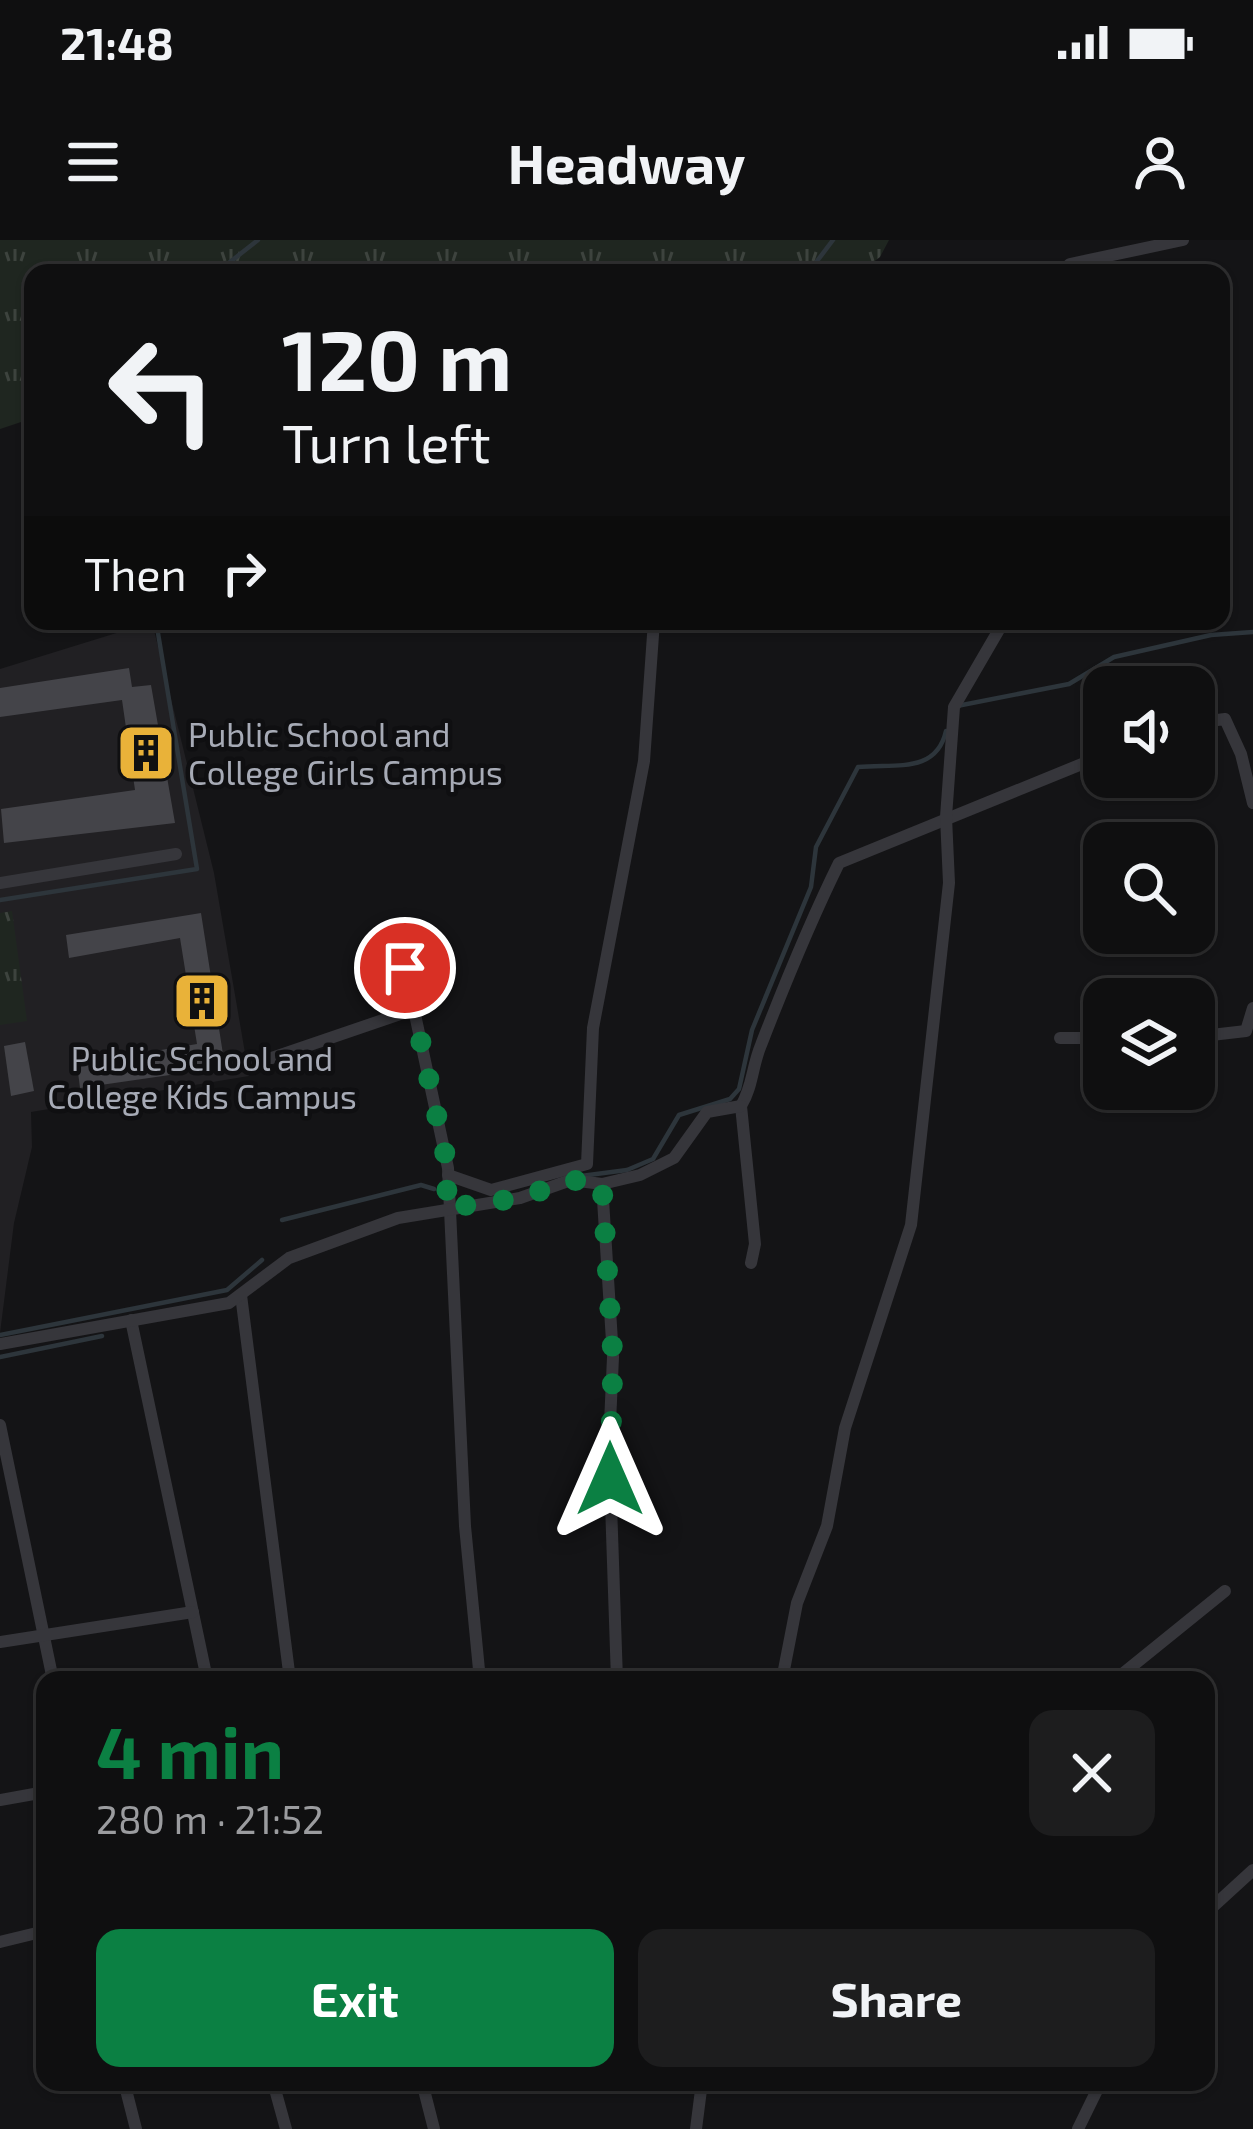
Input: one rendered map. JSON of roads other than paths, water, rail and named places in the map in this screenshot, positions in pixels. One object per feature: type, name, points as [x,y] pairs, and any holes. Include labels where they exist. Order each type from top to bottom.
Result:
[{"type":"street","points":[[1070,264],[1183,240]]},
{"type":"street","points":[[448,1175],[490,1190],[587,1165],[593,1028],[644,761],[653,630]]},
{"type":"street","points":[[784,1671],[797,1603],[827,1526],[845,1429],[911,1225],[949,883],[946,817],[954,707],[999,630]]},
{"type":"street","points":[[1215,720],[1225,719],[1241,754],[1253,803]]},
{"type":"street","points":[[751,1263],[755,1244],[741,1106],[752,1088],[754,1063],[770,1020],[839,863],[1083,762]]},
{"type":"street","points":[[0,883],[176,854]]},
{"type":"street","points":[[405,968],[448,1175],[446,1208],[479,1671]]},
{"type":"street","points":[[1215,1034],[1246,1030],[1253,1008]]},
{"type":"street","points":[[257,1063],[415,1009]]},
{"type":"street","points":[[1060,1038],[1083,1037]]},
{"type":"street","points":[[0,1344],[217,1306],[241,1295],[289,1258],[398,1218],[520,1198],[571,1180],[602,1184],[640,1175],[674,1158],[707,1112],[741,1106]]},
{"type":"street","points":[[602,1184],[613,1358],[609,1444],[617,1671]]},
{"type":"street","points":[[241,1295],[289,1671]]},
{"type":"street","points":[[131,1320],[205,1671]]},
{"type":"street","points":[[0,1425],[51,1671]]},
{"type":"street","points":[[1126,1671],[1226,1591]]},
{"type":"street","points":[[0,1642],[193,1612]]},
{"type":"street","points":[[0,1800],[36,1794]]},
{"type":"street","points":[[1215,1905],[1253,1870]]},
{"type":"street","points":[[0,1942],[36,1933]]},
{"type":"street","points":[[126,2091],[136,2129]]},
{"type":"street","points":[[276,2091],[286,2129]]},
{"type":"street","points":[[424,2091],[434,2129]]},
{"type":"street","points":[[696,2129],[701,2091]]},
{"type":"street","points":[[1078,2129],[1097,2091]]},
{"type":"waterway","points":[[227,264],[258,240]]},
{"type":"waterway","points":[[815,264],[833,240]]},
{"type":"waterway","points":[[0,900],[197,869],[157,630]]},
{"type":"waterway","points":[[957,706],[1069,684],[1114,657],[1211,635],[1253,632]]},
{"type":"waterway","points":[[581,1176],[627,1170],[653,1159],[679,1115],[730,1099],[739,1089],[752,1030],[811,887],[816,847],[858,767],[923,761],[941,745],[946,731]]},
{"type":"waterway","points":[[282,1220],[421,1185],[434,1189]]},
{"type":"waterway","points":[[0,1335],[227,1290],[262,1260]]},
{"type":"waterway","points":[[0,1357],[102,1336]]},
{"type":"place","name":"Public School and College Girls Campus","points":[[146,753]]},
{"type":"place","name":"Public School and College Kids Campus","points":[[202,1001]]}]
